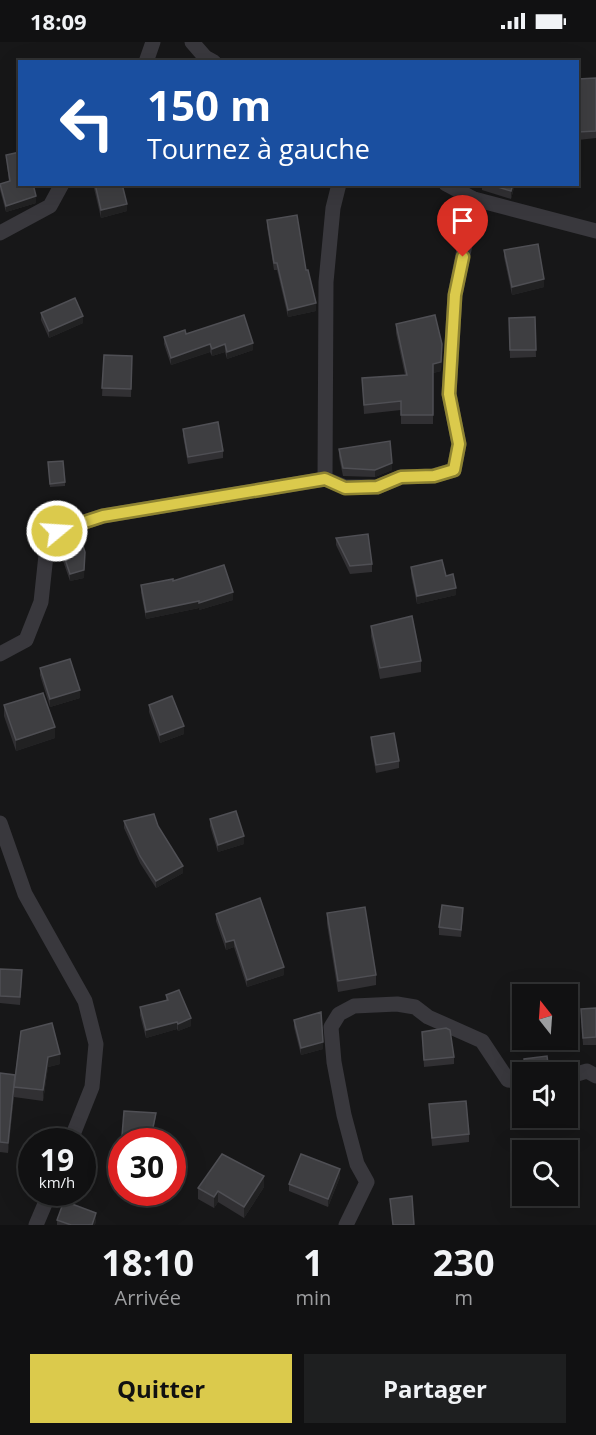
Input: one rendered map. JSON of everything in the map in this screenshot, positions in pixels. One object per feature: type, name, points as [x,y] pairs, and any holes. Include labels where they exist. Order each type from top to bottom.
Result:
[{"type":"street","points":[[147,60],[153,42]]},
{"type":"street","points":[[194,42],[205,57],[210,60]]},
{"type":"street","points":[[0,233],[50,206],[61,186]]},
{"type":"street","points":[[325,479],[326,282],[333,208],[338,186]]},
{"type":"street","points":[[450,186],[474,200],[596,231]]},
{"type":"street","points":[[0,654],[26,640],[42,602],[46,555],[57,531],[103,516],[325,479],[345,488],[377,487],[401,477],[434,476],[454,470],[459,444],[449,394],[455,295],[474,200]]},
{"type":"street","points":[[0,824],[25,894],[85,1000],[96,1044],[92,1087],[76,1128]]},
{"type":"street","points":[[346,1225],[367,1182],[354,1154],[334,1062],[331,1027],[339,1014],[354,1006],[398,1004],[415,1007],[428,1017],[482,1041],[508,1080],[512,1081]]},
{"type":"street","points":[[578,1074],[587,1071],[596,1076]]},
{"type":"street","points":[[36,1225],[44,1206]]},
{"type":"building","points":[[596,78],[596,131],[579,132],[579,79]]},
{"type":"building","points":[[18,152],[18,186],[34,186],[36,196],[6,206],[0,184],[10,181],[6,155]]},
{"type":"building","points":[[95,186],[122,186],[127,204],[101,210]]},
{"type":"building","points":[[495,186],[512,186],[511,191]]},
{"type":"building","points":[[297,215],[306,270],[308,270],[316,303],[288,310],[277,263],[274,263],[267,220]]},
{"type":"building","points":[[538,244],[544,279],[512,287],[504,250]]},
{"type":"building","points":[[75,298],[83,316],[49,331],[41,313]]},
{"type":"building","points":[[244,315],[253,343],[227,352],[225,344],[212,349],[210,344],[171,358],[164,337],[185,330],[186,334]]},
{"type":"building","points":[[435,315],[442,344],[441,362],[433,364],[433,415],[401,415],[401,401],[364,405],[362,378],[407,375],[396,324]]},
{"type":"building","points":[[535,317],[536,350],[510,350],[509,318]]},
{"type":"building","points":[[104,355],[132,356],[131,389],[102,388]]},
{"type":"building","points":[[218,422],[223,451],[188,457],[183,429]]},
{"type":"building","points":[[390,441],[392,463],[375,470],[343,468],[339,449]]},
{"type":"building","points":[[63,461],[65,482],[50,484],[48,462]]},
{"type":"building","points":[[368,534],[372,564],[350,566],[336,538]]},
{"type":"building","points":[[82,543],[85,552],[84,570],[70,574],[62,550]]},
{"type":"building","points":[[442,560],[446,576],[453,574],[456,588],[417,596],[411,567]]},
{"type":"building","points":[[224,565],[233,592],[199,603],[199,601],[146,612],[141,585],[173,579],[173,581]]},
{"type":"building","points":[[412,616],[421,661],[380,668],[371,626]]},
{"type":"building","points":[[70,659],[80,690],[50,699],[40,668]]},
{"type":"building","points":[[43,693],[55,727],[16,740],[4,705]]},
{"type":"building","points":[[172,696],[184,726],[160,735],[149,705]]},
{"type":"building","points":[[394,733],[399,761],[376,765],[371,737]]},
{"type":"building","points":[[236,811],[244,836],[218,845],[210,819]]},
{"type":"building","points":[[154,814],[158,826],[183,866],[156,881],[140,856],[124,821]]},
{"type":"building","points":[[260,898],[284,967],[247,980],[234,940],[226,942],[216,914]]},
{"type":"building","points":[[442,905],[463,908],[461,930],[439,927]]},
{"type":"building","points":[[365,907],[376,975],[338,981],[327,913]]},
{"type":"building","points":[[0,969],[22,970],[20,997],[0,996]]},
{"type":"building","points":[[179,990],[191,1018],[178,1024],[177,1022],[146,1030],[140,1007],[168,1000],[166,995]]},
{"type":"building","points":[[596,1008],[596,1037],[583,1038],[581,1009]]},
{"type":"building","points":[[321,1012],[323,1042],[301,1048],[294,1020]]},
{"type":"building","points":[[52,1023],[60,1054],[48,1057],[43,1090],[14,1087],[21,1031]]},
{"type":"building","points":[[446,1028],[450,1030],[454,1057],[424,1060],[422,1032]]},
{"type":"building","points":[[547,1056],[548,1062],[524,1062],[524,1059]]},
{"type":"building","points":[[0,1073],[15,1075],[8,1143],[0,1142]]},
{"type":"building","points":[[466,1101],[469,1134],[432,1138],[429,1104]]},
{"type":"building","points":[[124,1111],[156,1113],[153,1128],[123,1128]]},
{"type":"building","points":[[222,1154],[264,1176],[244,1207],[218,1191],[214,1197],[198,1188]]},
{"type":"building","points":[[301,1154],[340,1169],[328,1199],[289,1184]]},
{"type":"building","points":[[412,1196],[414,1225],[393,1225],[390,1199]]},
{"type":"building","points":[[62,1206],[77,1206],[96,1213],[92,1225],[71,1225],[57,1220]]},
{"type":"route","points":[[57,531],[103,516],[325,479],[345,488],[377,487],[401,477],[434,476],[454,470],[459,444],[449,394],[455,295],[463,257]]}]
